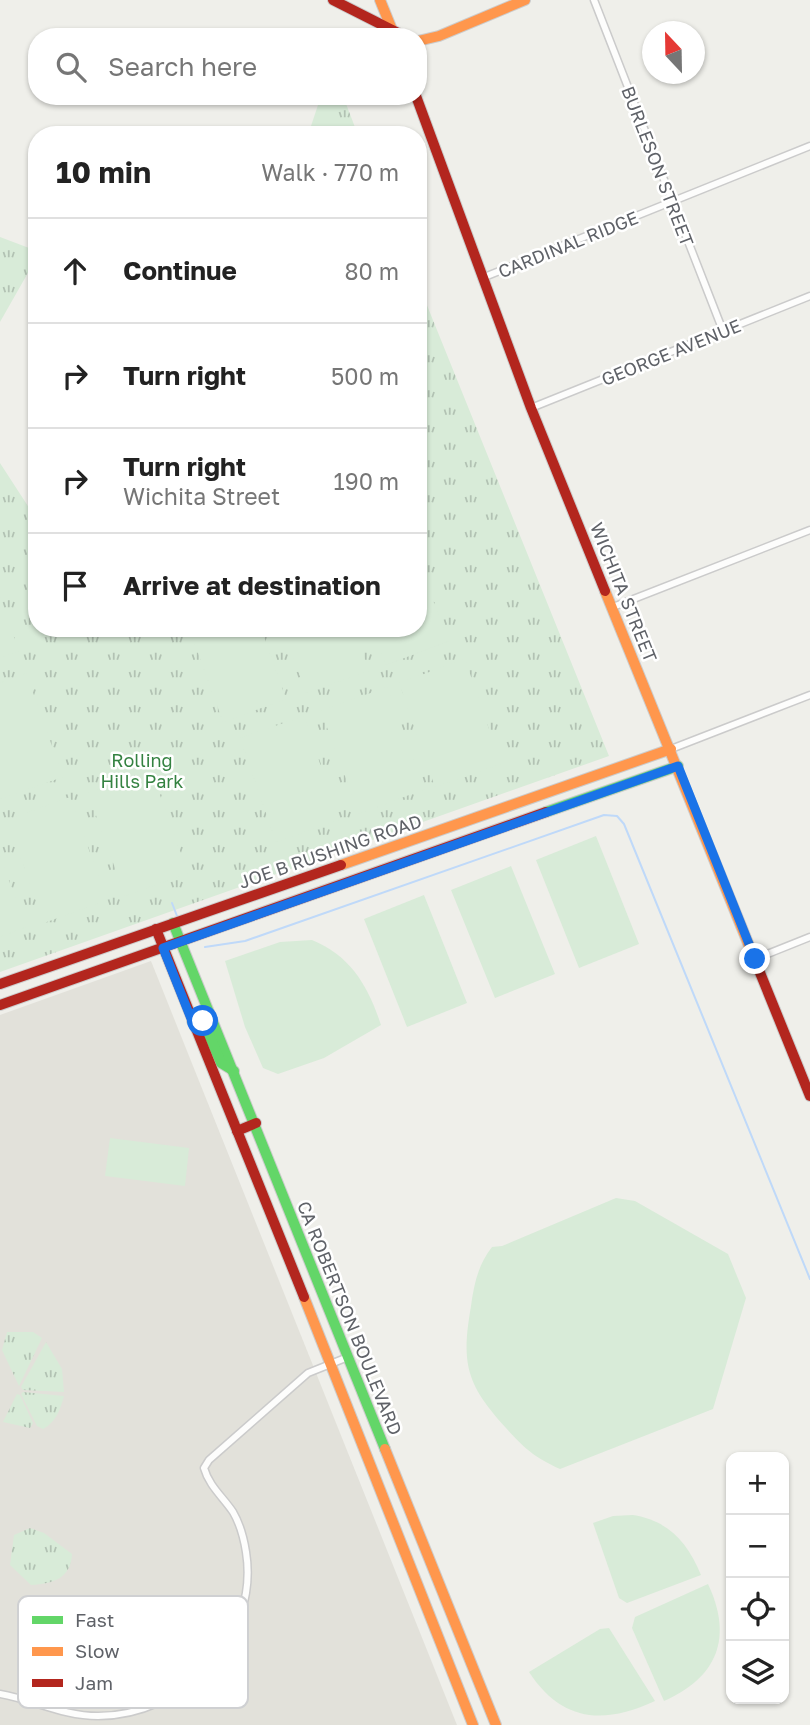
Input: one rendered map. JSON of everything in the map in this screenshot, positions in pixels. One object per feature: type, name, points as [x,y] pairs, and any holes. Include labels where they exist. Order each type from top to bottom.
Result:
[{"type":"street","points":[[333,0],[384,28]]},
{"type":"street","points":[[380,0],[391,28]]},
{"type":"street","points":[[427,39],[525,0]]},
{"type":"street","name":"BURLESON STREET","points":[[594,0],[723,331]]},
{"type":"street","name":"WICHITA STREET","points":[[419,105],[427,126]]},
{"type":"street","name":"WICHITA STREET","points":[[427,126],[531,408],[810,1096]]},
{"type":"street","name":"CARDINAL RIDGE","points":[[482,278],[810,146]]},
{"type":"street","name":"GEORGE AVENUE","points":[[531,408],[810,296]]},
{"type":"street","points":[[612,607],[810,530]]},
{"type":"street","points":[[671,749],[810,695]]},
{"type":"street","name":"JOE B RUSHING ROAD","points":[[0,985],[671,749]]},
{"type":"street","name":"JOE B RUSHING ROAD","points":[[0,1005],[678,766]]},
{"type":"street","name":"CA ROBERTSON BOULEVARD","points":[[173,923],[256,1123],[494,1722]]},
{"type":"street","name":"CA ROBERTSON BOULEVARD","points":[[156,929],[278,1227],[473,1725]]},
{"type":"street","points":[[755,959],[810,937]]},
{"type":"street","points":[[192,1021],[203,1021],[221,1063],[234,1071]]},
{"type":"street","points":[[237,1131],[256,1123]]},
{"type":"street","points":[[278,1227],[293,1221]]},
{"type":"street","points":[[244,1596],[248,1583],[247,1553],[240,1527],[233,1512],[207,1479],[204,1468],[209,1460],[297,1382],[348,1357]]},
{"type":"street","points":[[420,1588],[438,1580]]},
{"type":"street","points":[[0,1694],[18,1699]]},
{"type":"street","points":[[51,1708],[73,1714],[118,1715],[140,1708]]},
{"type":"street","points":[[481,1725],[494,1722]]},
{"type":"shaded area","points":[[151,961],[457,1725],[0,1725],[0,1015]]},
{"type":"green space","points":[[318,105],[346,105],[355,126],[311,126]]},
{"type":"green space","points":[[0,237],[28,248],[28,273],[0,322]]},
{"type":"green space","name":"Rolling Hills Park","points":[[427,305],[609,756],[0,972],[0,463],[28,506],[28,637],[427,637]]},
{"type":"green space","points":[[427,585],[449,641],[386,665],[375,637],[427,637]]},
{"type":"green space","points":[[0,597],[19,651],[0,658]]},
{"type":"green space","points":[[192,637],[264,637],[286,699],[223,722]]},
{"type":"green space","points":[[286,637],[357,637],[369,671],[306,693]]},
{"type":"green space","points":[[465,659],[501,764],[435,787],[399,683]]},
{"type":"green space","points":[[26,673],[63,777],[0,799],[0,683]]},
{"type":"green space","points":[[387,687],[425,789],[359,814],[321,711]]},
{"type":"green space","points":[[304,716],[339,820],[276,842],[240,738]]},
{"type":"green space","points":[[151,770],[188,873],[125,896],[88,793]]},
{"type":"green space","points":[[70,797],[107,900],[44,923],[7,820]]},
{"type":"green space","points":[[596,836],[639,944],[579,968],[536,860]]},
{"type":"green space","points":[[0,856],[26,927],[0,937]]},
{"type":"green space","points":[[511,866],[555,974],[495,998],[451,890]]},
{"type":"green space","points":[[424,895],[467,1003],[407,1027],[364,919]]},
{"type":"green space","points":[[312,940],[348,964],[364,985],[381,1025],[324,1058],[278,1074],[263,1068],[245,1027],[225,961],[280,942]]},
{"type":"green space","points":[[110,1138],[189,1148],[185,1186],[105,1176]]},
{"type":"green space","points":[[616,1198],[635,1201],[728,1254],[746,1298],[713,1409],[560,1469],[536,1456],[519,1442],[482,1399],[475,1385],[467,1358],[468,1326],[474,1290],[480,1268],[492,1247],[502,1246]]},
{"type":"green space","points":[[7,1332],[33,1332],[42,1338],[19,1386],[2,1350]]},
{"type":"green space","points":[[46,1342],[62,1369],[64,1392],[23,1390],[21,1387]]},
{"type":"green space","points":[[17,1394],[20,1395],[33,1423],[30,1428],[3,1422]]},
{"type":"green space","points":[[21,1394],[64,1396],[54,1419],[43,1429],[37,1426]]},
{"type":"green space","points":[[633,1515],[657,1522],[675,1535],[690,1553],[701,1575],[627,1603],[619,1598],[593,1523],[613,1516]]},
{"type":"green space","points":[[30,1528],[44,1533],[72,1554],[68,1569],[59,1578],[31,1585],[10,1565],[14,1535]]},
{"type":"green space","points":[[708,1584],[716,1603],[719,1621],[716,1653],[697,1680],[664,1701],[632,1628],[635,1617]]},
{"type":"green space","points":[[609,1628],[655,1701],[618,1714],[585,1714],[555,1701],[529,1672],[600,1629]]},
{"type":"waterway","points":[[205,947],[245,941],[604,815],[617,816],[624,824],[810,1279]]},
{"type":"waterway","points":[[172,903],[177,916]]},
{"type":"traffic: fast","points":[[546,812],[678,766]]},
{"type":"traffic: fast","points":[[173,923],[385,1449]]},
{"type":"traffic: fast","points":[[192,1021],[203,1021],[221,1063],[234,1071]]},
{"type":"traffic: slow","points":[[380,0],[391,28]]},
{"type":"traffic: slow","points":[[427,39],[525,0]]},
{"type":"traffic: slow","points":[[605,591],[750,948]]},
{"type":"traffic: slow","points":[[341,865],[671,749]]},
{"type":"traffic: slow","points":[[304,1297],[473,1725]]},
{"type":"traffic: slow","points":[[385,1449],[496,1725]]},
{"type":"traffic: jam","points":[[333,0],[388,28]]},
{"type":"traffic: jam","points":[[419,105],[531,408],[605,591]]},
{"type":"traffic: jam","points":[[0,1005],[546,812]]},
{"type":"traffic: jam","points":[[0,984],[341,865]]},
{"type":"traffic: jam","points":[[156,929],[304,1297]]},
{"type":"traffic: jam","points":[[750,948],[810,1096]]},
{"type":"traffic: jam","points":[[237,1131],[256,1123]]},
{"type":"route","points":[[203,1021],[192,1021],[163,948],[678,766],[755,959]]}]
